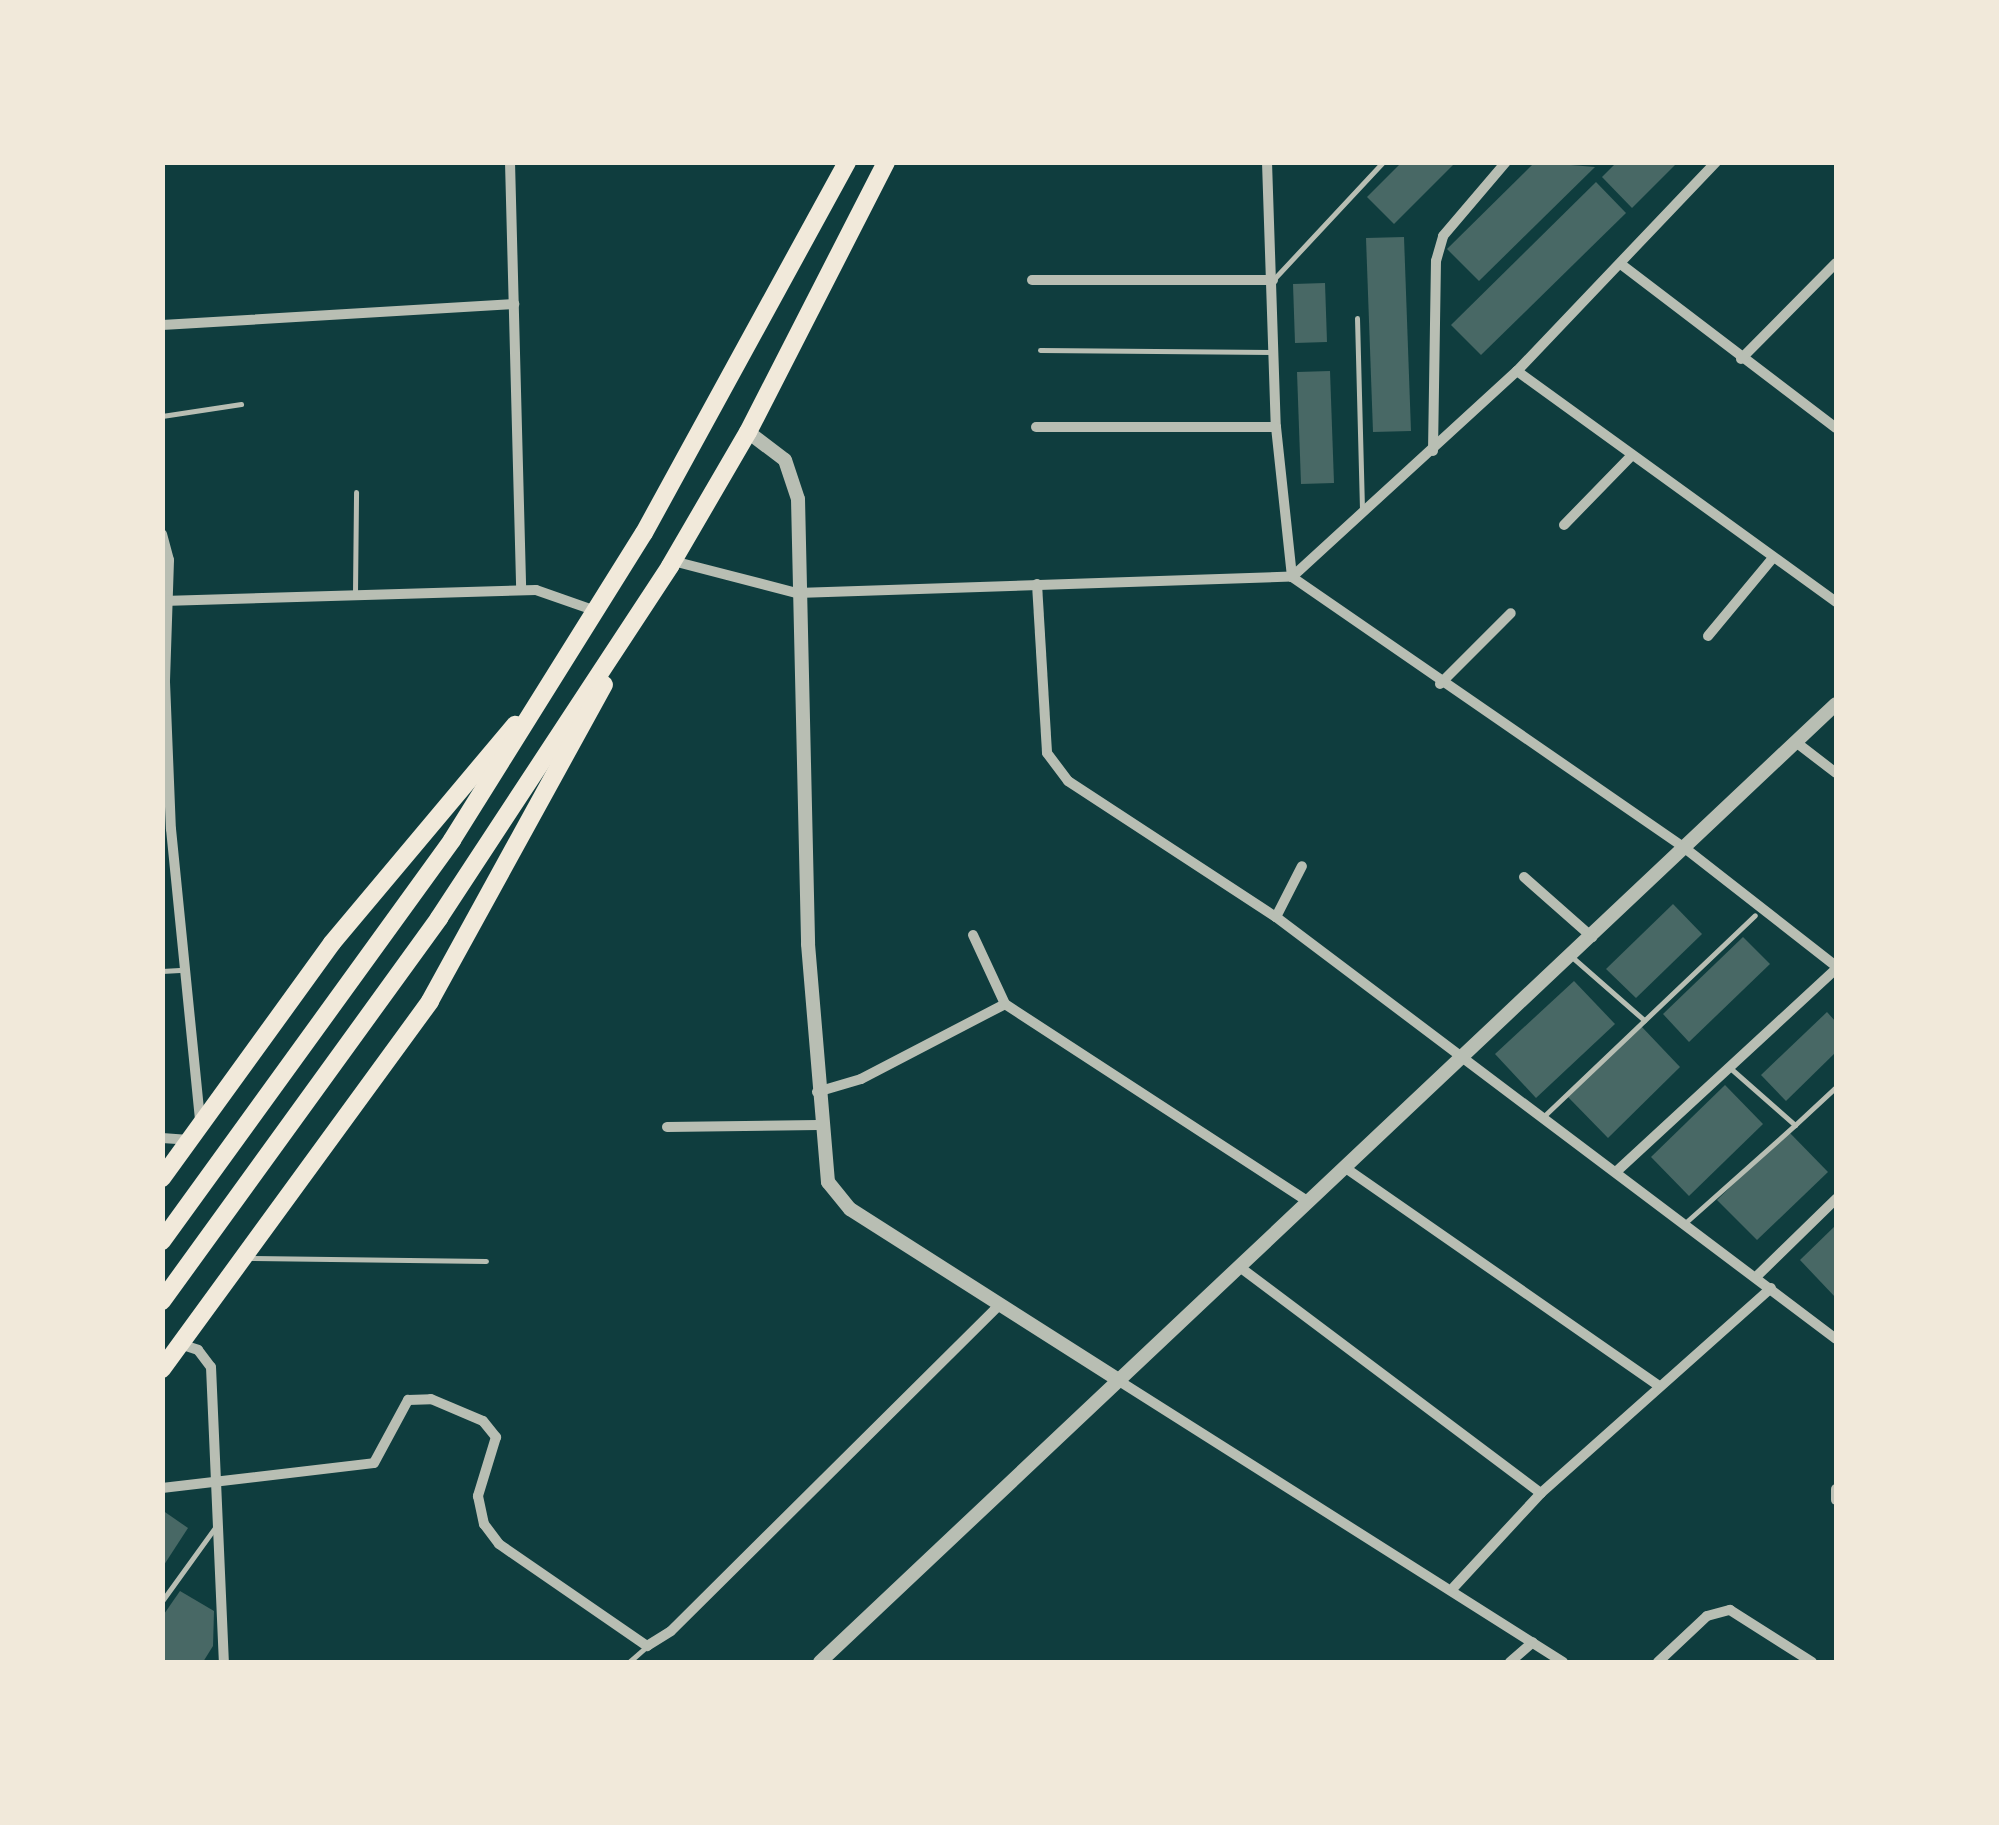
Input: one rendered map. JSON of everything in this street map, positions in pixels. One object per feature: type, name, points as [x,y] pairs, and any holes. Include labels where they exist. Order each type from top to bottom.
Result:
[{"type":"highway","points":[[162,1241],[452,840],[596,611],[847,162]]},
{"type":"highway","points":[[162,1369],[430,1001],[748,432],[886,162]]},
{"type":"highway","points":[[162,1300],[438,918],[672,564]]},
{"type":"highway","points":[[162,1178],[332,943],[554,679]]},
{"type":"street","points":[[510,162],[522,590]]},
{"type":"street","points":[[1267,162],[1276,427],[1292,577]]},
{"type":"street","points":[[1433,450],[1436,260],[1443,236],[1506,162]]},
{"type":"street","points":[[1292,577],[1517,371],[1716,162]]},
{"type":"street","points":[[1741,359],[1836,263]]},
{"type":"street","points":[[1622,265],[1836,428]]},
{"type":"street","points":[[1032,280],[1273,280]]},
{"type":"street","points":[[162,325],[514,304]]},
{"type":"street","points":[[1517,371],[1771,560],[1836,602]]},
{"type":"street","points":[[1036,427],[1276,427]]},
{"type":"street","points":[[748,432],[786,460],[798,499],[797,593],[816,1092],[828,1182],[850,1209],[1454,1587],[1563,1662]]},
{"type":"street","points":[[1564,525],[1631,456]]},
{"type":"street","points":[[162,534],[169,774],[200,1124]]},
{"type":"street","points":[[1708,636],[1771,560]]},
{"type":"street","points":[[672,564],[797,593],[1292,577],[1440,684],[1686,849],[1836,967],[1617,1171]]},
{"type":"street","points":[[1036,584],[1047,753],[1068,781],[1276,917],[1460,1060],[1617,1171],[1836,1339]]},
{"type":"street","points":[[165,601],[522,590],[596,611]]},
{"type":"street","points":[[1440,684],[1511,613]]},
{"type":"street","points":[[820,1662],[1115,1378],[1346,1170],[1836,704]]},
{"type":"street","points":[[1797,743],[1836,772]]},
{"type":"street","points":[[1276,917],[1302,866]]},
{"type":"street","points":[[1524,877],[1592,937]]},
{"type":"street","points":[[974,934],[1005,1004],[1309,1202]]},
{"type":"street","points":[[816,1092],[861,1079],[1005,1004]]},
{"type":"street","points":[[666,1126],[818,1125]]},
{"type":"street","points":[[162,1138],[189,1140]]},
{"type":"street","points":[[1346,1170],[1658,1385]]},
{"type":"street","points":[[1756,1276],[1836,1199]]},
{"type":"street","points":[[1240,1268],[1542,1493]]},
{"type":"street","points":[[1454,1587],[1542,1493],[1658,1385],[1771,1288]]},
{"type":"street","points":[[162,1488],[374,1462],[408,1400],[432,1399],[483,1420],[496,1437],[478,1496],[484,1524],[499,1544],[648,1646],[671,1631],[999,1304]]},
{"type":"street","points":[[180,1344],[198,1350],[211,1367],[220,1481],[224,1662]]},
{"type":"street","points":[[1658,1662],[1708,1616],[1730,1610],[1812,1662]]},
{"type":"street","points":[[1510,1662],[1533,1642]]},
{"type":"lane","points":[[1273,280],[1384,162]]},
{"type":"lane","points":[[1357,318],[1362,514]]},
{"type":"lane","points":[[1040,350],[1274,352]]},
{"type":"lane","points":[[162,416],[241,404]]},
{"type":"lane","points":[[354,593],[356,492]]},
{"type":"lane","points":[[1542,1118],[1755,915]]},
{"type":"lane","points":[[1572,957],[1644,1020]]},
{"type":"lane","points":[[162,971],[185,970]]},
{"type":"lane","points":[[1727,1065],[1794,1125]]},
{"type":"lane","points":[[1685,1223],[1836,1088]]},
{"type":"lane","points":[[240,1258],[486,1261]]},
{"type":"lane","points":[[162,1601],[221,1520]]},
{"type":"lane","points":[[629,1662],[648,1646]]},
{"type":"building","points":[[1402,162],[1456,162],[1394,224],[1367,197]]},
{"type":"building","points":[[1535,162],[1595,167],[1479,281],[1447,249]]},
{"type":"building","points":[[1617,162],[1678,162],[1632,208],[1602,177]]},
{"type":"building","points":[[1596,182],[1626,213],[1481,355],[1451,325]]},
{"type":"building","points":[[1404,237],[1411,431],[1373,432],[1366,238]]},
{"type":"building","points":[[1325,283],[1327,342],[1295,343],[1293,284]]},
{"type":"building","points":[[1330,371],[1334,483],[1301,484],[1297,372]]},
{"type":"building","points":[[1673,904],[1702,934],[1636,998],[1606,969]]},
{"type":"building","points":[[1743,937],[1770,964],[1689,1042],[1663,1014]]},
{"type":"building","points":[[1574,981],[1615,1024],[1536,1098],[1495,1054]]},
{"type":"building","points":[[1827,1012],[1836,1022],[1836,1052],[1786,1101],[1761,1075]]},
{"type":"building","points":[[1641,1026],[1680,1067],[1608,1138],[1568,1097]]},
{"type":"building","points":[[1725,1085],[1763,1124],[1689,1196],[1651,1157]]},
{"type":"building","points":[[1788,1131],[1828,1172],[1757,1240],[1717,1200]]},
{"type":"building","points":[[1836,1225],[1836,1298],[1800,1260]]},
{"type":"building","points":[[162,1510],[188,1528],[162,1568]]},
{"type":"building","points":[[180,1591],[214,1611],[213,1646],[203,1662],[162,1662],[162,1617]]}]
